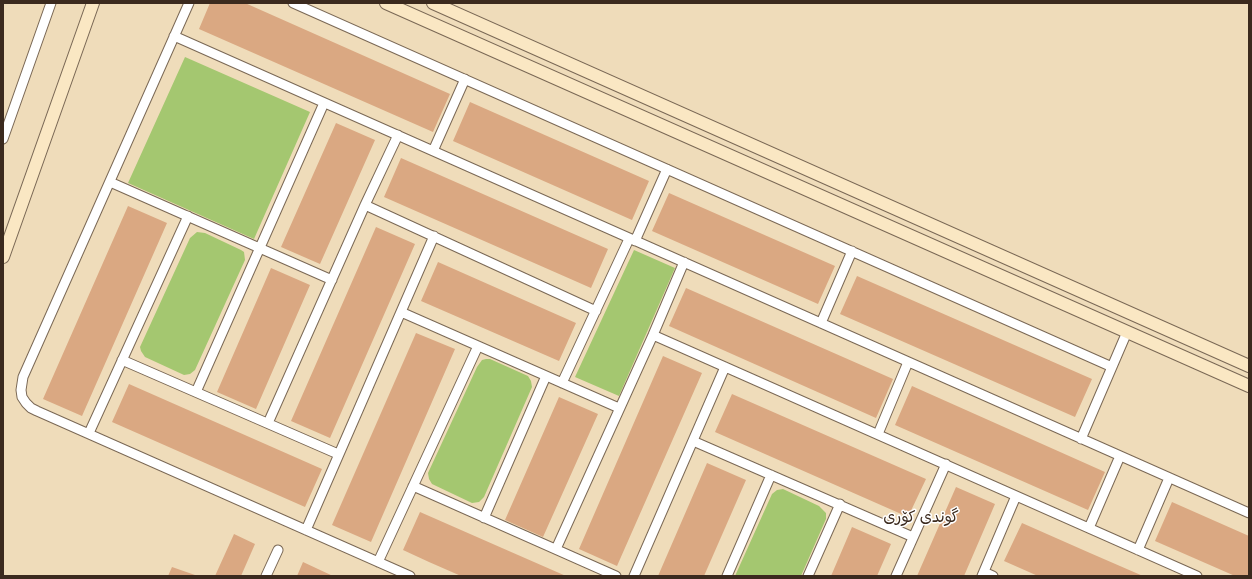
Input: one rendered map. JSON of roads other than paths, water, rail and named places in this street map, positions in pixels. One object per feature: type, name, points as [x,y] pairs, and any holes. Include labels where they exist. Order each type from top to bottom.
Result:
[{"type":"street","points":[[3,139],[51,3]]},
{"type":"street","points":[[3,257],[93,3]]},
{"type":"street","points":[[189,3],[21,383],[22,397],[31,408],[410,576]]},
{"type":"street","points":[[293,3],[1112,367]]},
{"type":"street","points":[[386,3],[1249,386]]},
{"type":"street","points":[[433,3],[1249,366]]},
{"type":"street","points":[[174,36],[1249,514]]},
{"type":"street","points":[[433,151],[465,79]]},
{"type":"street","points":[[196,392],[324,102]]},
{"type":"street","points":[[268,424],[365,205],[398,135]]},
{"type":"street","points":[[562,383],[572,359],[667,169]]},
{"type":"street","points":[[110,182],[332,280]]},
{"type":"street","points":[[365,205],[596,311]]},
{"type":"street","points":[[89,433],[188,216]]},
{"type":"street","points":[[306,530],[434,236]]},
{"type":"street","points":[[952,254],[960,238]]},
{"type":"street","points":[[821,324],[852,251]]},
{"type":"street","points":[[556,550],[619,408],[654,335],[684,262]]},
{"type":"street","points":[[401,312],[619,408]]},
{"type":"street","points":[[1081,439],[1127,332]]},
{"type":"street","points":[[654,335],[1197,576]]},
{"type":"street","points":[[378,562],[478,346]]},
{"type":"street","points":[[122,360],[338,454]]},
{"type":"street","points":[[878,434],[908,362]]},
{"type":"street","points":[[634,576],[725,367]]},
{"type":"street","points":[[484,518],[546,376]]},
{"type":"street","points":[[693,441],[913,537]]},
{"type":"street","points":[[1089,528],[1120,456]]},
{"type":"street","points":[[896,576],[946,464]]},
{"type":"street","points":[[727,576],[770,475]]},
{"type":"street","points":[[1138,550],[1169,478]]},
{"type":"street","points":[[413,486],[616,576]]},
{"type":"street","points":[[993,576],[983,574],[1016,496]]},
{"type":"street","points":[[808,576],[840,504]]},
{"type":"street","points":[[266,576],[278,550]]},
{"type":"district","name":"گوندی کۆری","points":[[921,518]]}]
